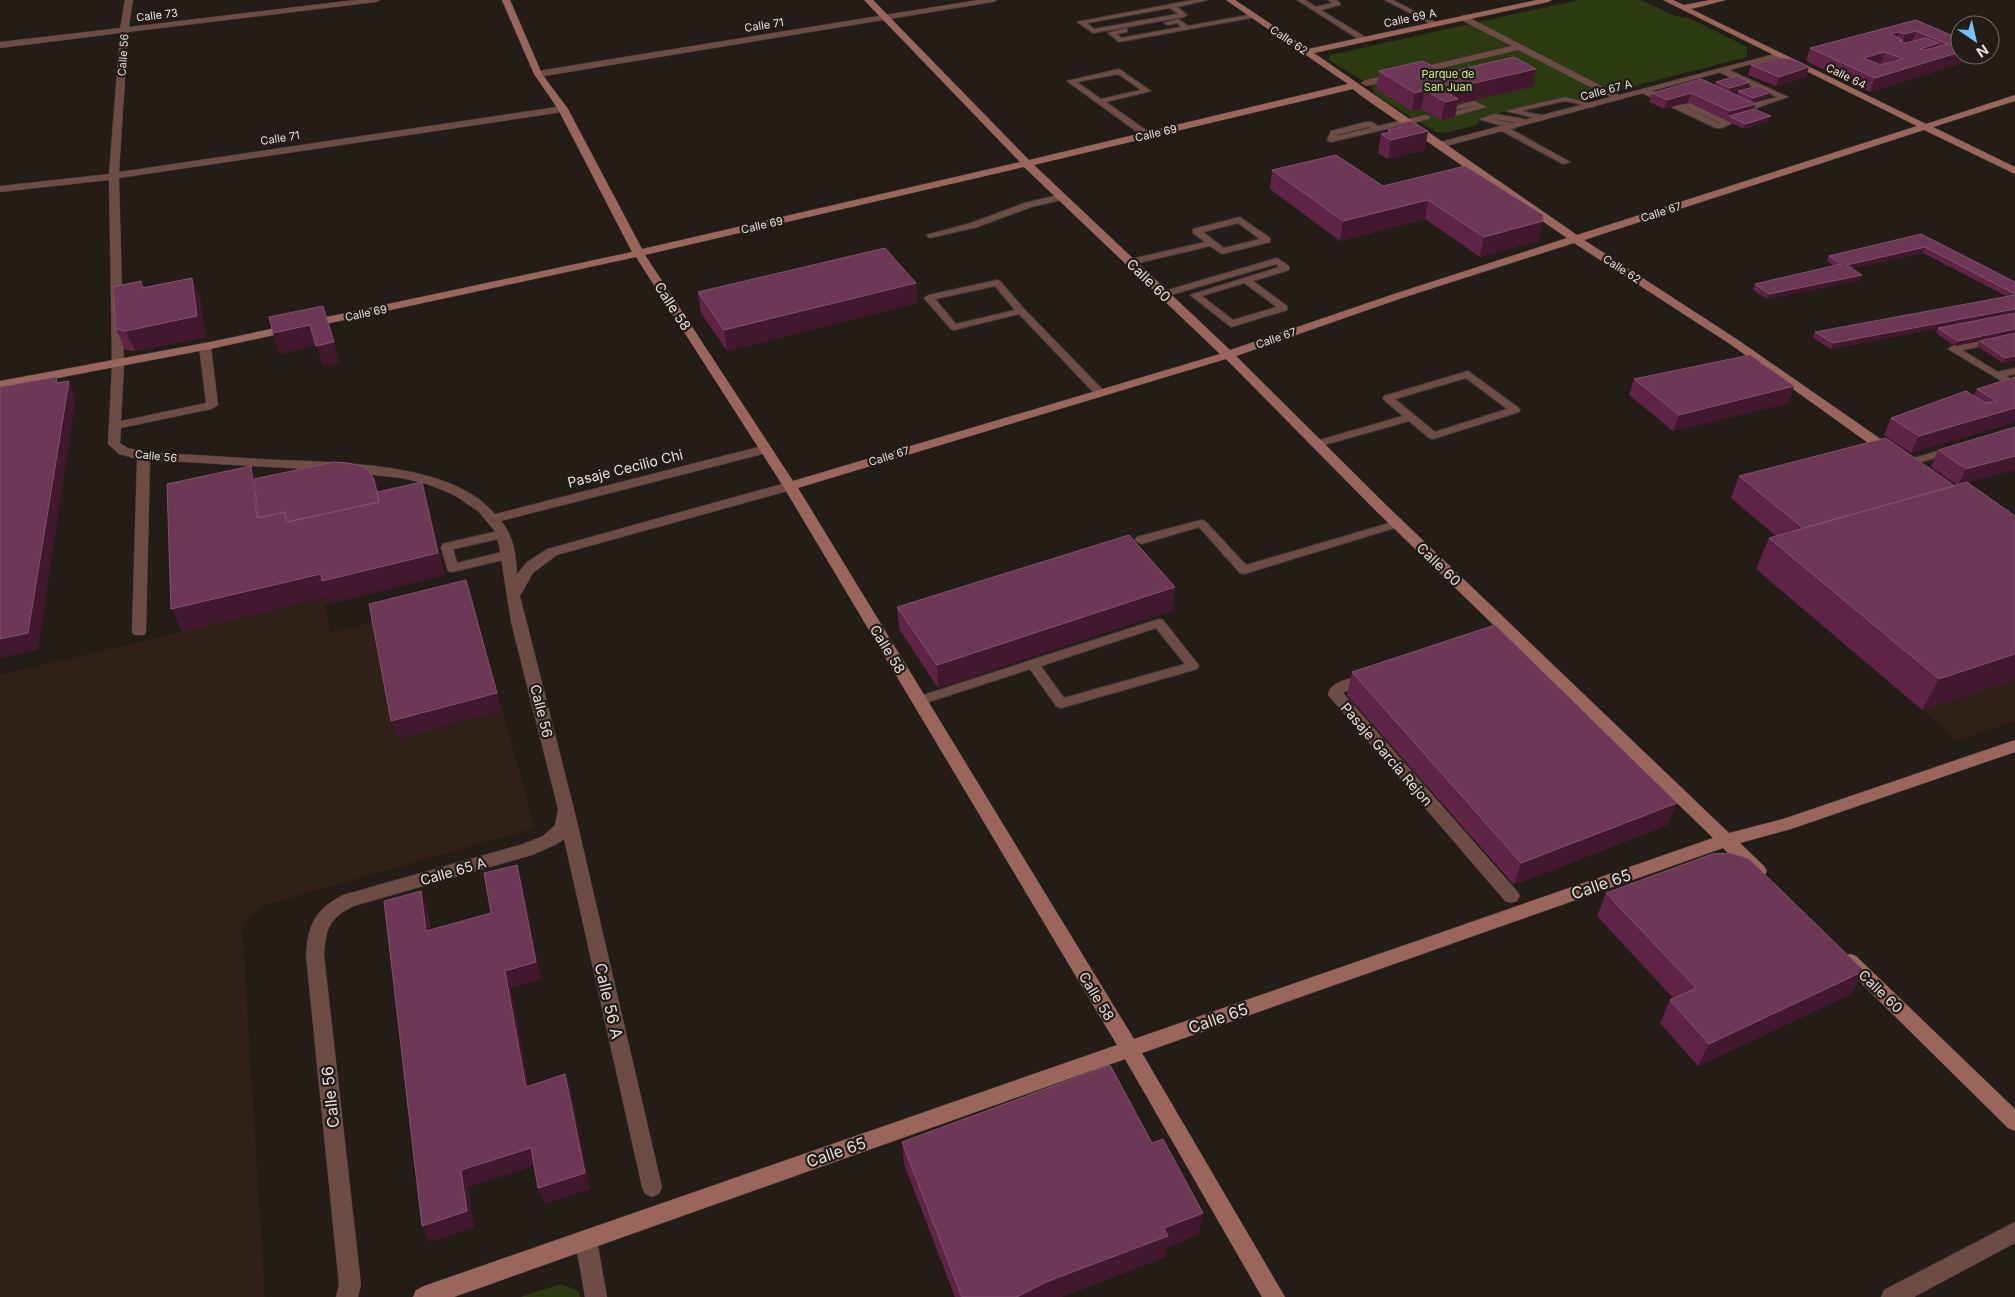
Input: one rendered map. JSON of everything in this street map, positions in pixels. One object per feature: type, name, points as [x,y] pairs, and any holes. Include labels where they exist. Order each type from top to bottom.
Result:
[{"type":"main road","name":"Calle 58","points":[[506,0],[538,74],[563,109],[639,254],[790,486],[1129,1050],[1274,1297]]},
{"type":"main road","name":"Calle 60","points":[[868,0],[1026,163],[1228,355],[1527,654],[1769,882]]},
{"type":"main road","name":"Calle 62","points":[[1230,0],[1576,239],[1734,342],[1922,474]]},
{"type":"main road","name":"Calle 69 A","points":[[1307,52],[1548,0]]},
{"type":"main road","name":"Calle 64","points":[[1667,0],[2015,171]]},
{"type":"main road","points":[[1683,8],[1722,0]]},
{"type":"main road","name":"Calle 69","points":[[0,385],[205,348],[639,254],[1355,85]]},
{"type":"main road","name":"Calle 67","points":[[790,486],[1228,355],[1398,296],[2015,98]]},
{"type":"main road","name":"Calle 65","points":[[424,1297],[1726,840],[1785,825],[2015,746]]},
{"type":"main road","name":"Calle 60","points":[[1839,950],[2015,1122]]},
{"type":"street","name":"Calle 56","points":[[129,0],[124,31],[114,176],[118,365],[114,444],[118,448],[144,456],[369,470],[411,476],[435,483],[469,498],[493,519],[502,534],[513,596],[565,821]]},
{"type":"street","name":"Calle 73","points":[[0,45],[376,0]]},
{"type":"street","name":"Calle 71","points":[[538,74],[992,0]]},
{"type":"street","points":[[1464,18],[1618,98]]},
{"type":"street","name":"Calle 69","points":[[1366,82],[1519,47]]},
{"type":"street","name":"Calle 67 A","points":[[1440,145],[1778,56]]},
{"type":"street","name":"Calle 71","points":[[0,189],[114,176],[563,109]]},
{"type":"street","points":[[115,426],[212,405],[205,348]]},
{"type":"street","name":"Pasaje Cecilio Chi","points":[[493,519],[766,449]]},
{"type":"street","points":[[139,632],[144,456]]},
{"type":"street","name":"Calle 67","points":[[513,596],[525,572],[533,562],[552,552],[790,486]]},
{"type":"street","name":"Pasaje García Rejon","points":[[1386,674],[1339,688],[1336,691],[1336,695],[1511,896]]},
{"type":"street","name":"Calle 65 A","points":[[337,905],[526,850],[547,842],[565,821]]},
{"type":"street","name":"Calle 56 A","points":[[565,821],[652,1187]]},
{"type":"street","name":"Calle 56","points":[[337,905],[326,914],[318,926],[315,936],[315,955],[350,1286],[348,1297]]},
{"type":"street","points":[[1892,1297],[2015,1232]]},
{"type":"street","points":[[586,1240],[596,1297]]},
{"type":"lane","points":[[1172,6],[1184,15],[1093,31],[1081,22],[1204,0]]},
{"type":"lane","points":[[1300,0],[1366,40]]},
{"type":"lane","points":[[1316,9],[1338,4],[1331,0]]},
{"type":"lane","points":[[1388,0],[1435,24]]},
{"type":"lane","points":[[1187,28],[1178,21],[1112,32],[1119,40],[1187,28],[1254,16]]},
{"type":"lane","points":[[1100,101],[1147,91],[1119,71],[1071,81],[1147,135]]},
{"type":"lane","points":[[1724,71],[1784,97],[1750,108],[1734,100]]},
{"type":"lane","points":[[1723,83],[1740,78]]},
{"type":"lane","points":[[1688,80],[1703,86]]},
{"type":"lane","name":"Calle 69","points":[[1355,85],[1366,82]]},
{"type":"lane","points":[[1742,92],[1759,86]]},
{"type":"lane","points":[[1645,91],[1680,108],[1719,126],[1728,123],[1688,105],[1680,108]]},
{"type":"lane","points":[[1535,120],[1510,111],[1565,99],[1594,105]]},
{"type":"lane","points":[[1478,105],[1483,104],[1499,113],[1535,120]]},
{"type":"lane","points":[[1535,120],[1495,116],[1483,119],[1508,127],[1566,162]]},
{"type":"lane","points":[[1376,129],[1406,122],[1432,119]]},
{"type":"lane","points":[[930,235],[974,225],[1028,205],[1062,197]]},
{"type":"lane","points":[[1240,220],[1267,240],[1222,251],[1212,243],[1196,231],[1240,220]]},
{"type":"lane","points":[[1130,262],[1212,243]]},
{"type":"lane","points":[[1164,294],[1277,261],[1286,268],[1195,295],[1231,324],[1284,308],[1246,280]]},
{"type":"lane","points":[[1021,311],[954,327],[930,298],[997,283],[1021,311],[1100,393]]},
{"type":"lane","points":[[2015,336],[1953,349],[2015,386]]},
{"type":"lane","points":[[1996,375],[2015,371]]},
{"type":"lane","points":[[1468,374],[1515,410],[1434,436],[1411,417],[1388,398],[1468,374]]},
{"type":"lane","points":[[1317,444],[1411,417]]},
{"type":"lane","points":[[1907,463],[1961,447]]},
{"type":"lane","points":[[1141,540],[1201,523],[1244,570],[1397,524]]},
{"type":"lane","points":[[502,534],[447,547],[448,554],[452,568],[507,555]]},
{"type":"lane","points":[[919,701],[1160,623],[1193,666],[1061,703],[1034,664]]},
{"type":"shaded area","points":[[378,492],[428,504],[445,575],[325,605],[330,633],[471,597],[535,828],[262,906],[242,924],[265,1297],[0,1297],[0,675],[181,632],[177,506]]},
{"type":"shaded area","points":[[2015,679],[2015,721],[1957,741],[1922,710]]},
{"type":"green space","name":"Parque de San Juan","points":[[1578,0],[1641,0],[1675,16],[1689,18],[1747,47],[1747,57],[1580,100],[1565,97],[1481,117],[1477,125],[1445,133],[1436,132],[1375,95],[1371,86],[1329,60],[1330,55]]},
{"type":"green space","points":[[561,1284],[579,1291],[580,1297],[520,1297]]},
{"type":"building","points":[[1916,20],[1950,35],[1950,55],[1875,78],[1810,48]],"holes":[[[1916,31],[1948,44],[1924,50],[1920,49],[1939,43],[1926,38],[1906,43],[1899,41],[1903,40],[1890,34],[1899,32],[1905,34]],[[1885,52],[1903,59],[1881,65],[1863,58]]]},
{"type":"building","points":[[1514,57],[1536,69],[1443,90],[1458,99],[1445,102],[1425,90],[1415,93],[1379,71],[1423,61],[1444,73]]},
{"type":"building","points":[[1778,58],[1792,59],[1809,67],[1779,77],[1751,65]]},
{"type":"building","points":[[1736,76],[1750,82],[1730,88],[1716,82]]},
{"type":"building","points":[[1701,79],[1756,104],[1730,111],[1691,93],[1667,100],[1652,93]]},
{"type":"building","points":[[1758,86],[1772,92],[1753,98],[1738,91]]},
{"type":"building","points":[[1754,109],[1771,116],[1745,124],[1729,116]]},
{"type":"building","points":[[1411,121],[1428,131],[1391,140],[1381,134],[1401,127],[1397,124]]},
{"type":"building","points":[[1336,155],[1383,186],[1465,166],[1543,215],[1543,221],[1484,237],[1428,200],[1343,221],[1272,170]]},
{"type":"building","points":[[1921,234],[2015,282],[2015,294],[1925,247],[1847,265],[1862,275],[1769,294],[1755,284],[1841,264],[1829,256]]},
{"type":"building","points":[[885,248],[916,283],[724,330],[698,292]]},
{"type":"building","points":[[192,278],[197,316],[126,331],[116,329],[113,287],[141,281],[142,288]]},
{"type":"building","points":[[2015,295],[2015,309],[1833,343],[1815,332]]},
{"type":"building","points":[[323,306],[334,342],[316,346],[310,325],[273,333],[269,317]]},
{"type":"building","points":[[2015,313],[2015,329],[1958,341],[1938,328]]},
{"type":"building","points":[[2015,333],[2015,356],[2005,358],[1980,341]]},
{"type":"building","points":[[1750,355],[1794,386],[1679,415],[1634,379]]},
{"type":"building","points":[[57,377],[56,383],[69,381],[28,633],[0,639],[0,387]]},
{"type":"building","points":[[2015,377],[2015,408],[1919,436],[1891,418],[1966,391],[1985,403],[1996,401],[1977,389]]},
{"type":"building","points":[[2015,427],[2015,456],[1966,469],[1938,450]]},
{"type":"building","points":[[1886,438],[1955,486],[1803,528],[1739,476]]},
{"type":"building","points":[[334,462],[361,466],[369,471],[374,479],[379,502],[288,522],[285,512],[258,518],[254,479]]},
{"type":"building","points":[[251,466],[257,518],[285,512],[286,522],[379,502],[377,492],[422,482],[438,553],[322,581],[321,574],[171,609],[167,484]]},
{"type":"building","points":[[1967,482],[2015,516],[2015,654],[1939,679],[1769,538]]},
{"type":"building","points":[[1129,535],[1175,587],[937,665],[897,607]]},
{"type":"building","points":[[466,580],[497,693],[391,721],[369,604]]},
{"type":"building","points":[[1495,625],[1677,803],[1521,863],[1352,672]]},
{"type":"building","points":[[1730,853],[1749,859],[1864,971],[1709,1044],[1670,1000],[1696,988],[1606,893],[1712,854]]},
{"type":"building","points":[[517,865],[536,962],[505,971],[526,1087],[565,1074],[585,1173],[538,1188],[531,1148],[461,1170],[467,1211],[422,1226],[384,901],[421,891],[426,931],[491,913],[484,873]]},
{"type":"building","points":[[1110,1065],[1152,1143],[1163,1139],[1203,1213],[1164,1228],[1168,1236],[1046,1282],[1017,1297],[962,1297],[902,1142]]}]
